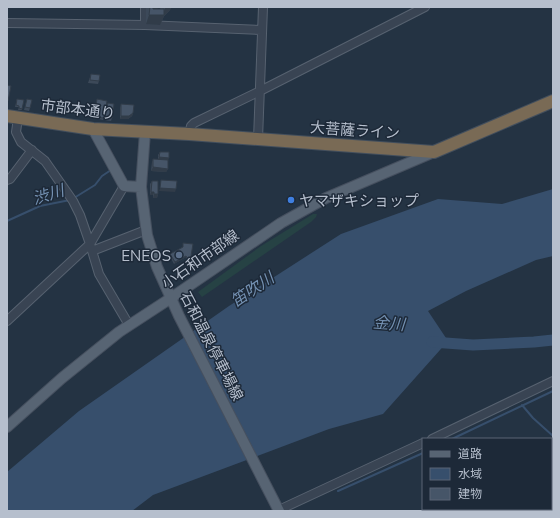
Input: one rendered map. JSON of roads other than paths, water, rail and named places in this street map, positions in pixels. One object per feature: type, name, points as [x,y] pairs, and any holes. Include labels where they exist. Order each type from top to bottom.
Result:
[{"type":"highway","name":"大菩薩ライン","points":[[145,132],[434,152],[553,101]]},
{"type":"highway","name":"市部本通り","points":[[12,117],[93,128],[145,132]]},
{"type":"main road","points":[[93,128],[124,186],[141,187]]},
{"type":"main road","name":"石和温泉停車場線","points":[[145,132],[141,187],[146,230],[157,267],[179,316],[278,509]]},
{"type":"main road","points":[[397,149],[401,157],[398,167]]},
{"type":"main road","name":"小石和市部線","points":[[7,428],[85,359],[129,325],[281,223],[326,198],[434,152]]},
{"type":"street","points":[[145,7],[145,25]]},
{"type":"street","points":[[258,139],[263,7]]},
{"type":"street","points":[[189,134],[191,126],[194,123],[426,7]]},
{"type":"street","points":[[7,23],[145,25],[262,30]]},
{"type":"street","points":[[12,117],[16,132],[21,142],[45,161],[71,198],[80,215],[99,274],[129,325]]},
{"type":"street","points":[[7,180],[32,150]]},
{"type":"street","points":[[7,321],[91,247],[124,186]]},
{"type":"street","points":[[91,247],[146,230]]},
{"type":"street","points":[[434,438],[553,381]]},
{"type":"street","points":[[278,509],[422,443]]},
{"type":"water","points":[[553,189],[553,256],[536,260],[466,291],[428,311],[448,341],[383,414],[329,429],[153,495],[132,511],[7,511],[7,472],[79,411],[229,306],[341,234],[438,199],[502,204]]},
{"type":"waterway","name":"渋川","points":[[74,198],[95,185],[102,176],[111,170]]},
{"type":"waterway","name":"渋川","points":[[7,221],[40,206],[70,200]]},
{"type":"waterway","name":"金川","points":[[432,342],[473,345],[553,340]]},
{"type":"waterway","points":[[454,438],[553,391]]},
{"type":"waterway","points":[[522,405],[533,418],[553,436]]},
{"type":"waterway","points":[[338,491],[422,453]]},
{"type":"place","name":"ヤマザキショップ","points":[[291,200]]},
{"type":"place","name":"ENEOS","points":[[179,255]]},
{"type":"water label","name":"笛吹川","points":[[252,289]]}]
